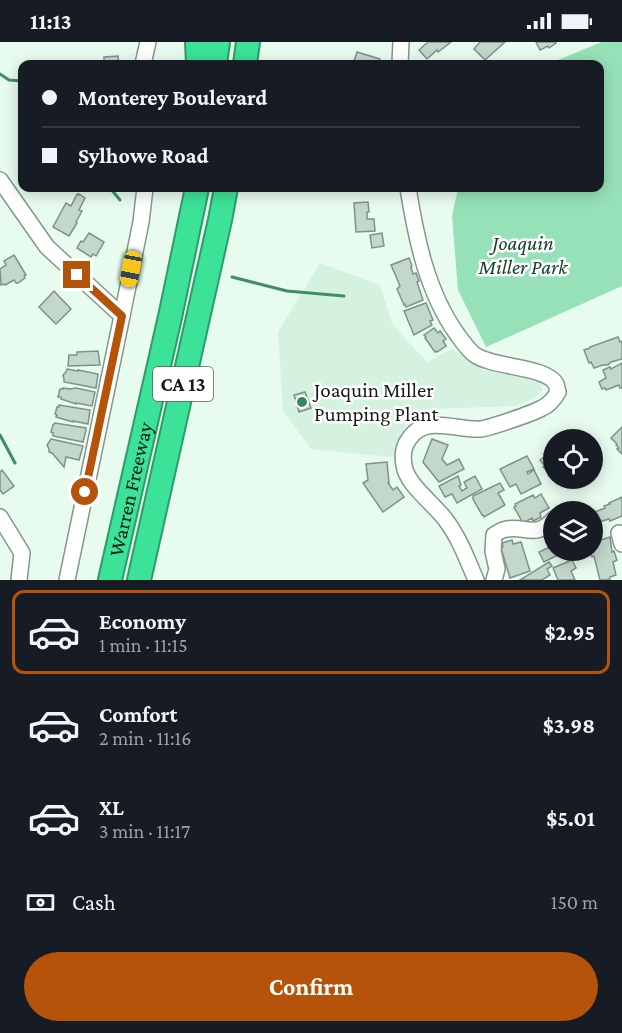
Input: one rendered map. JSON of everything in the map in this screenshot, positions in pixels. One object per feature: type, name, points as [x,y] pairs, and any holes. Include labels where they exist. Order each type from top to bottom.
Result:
[{"type":"highway","points":[[196,42],[198,60]]},
{"type":"highway","points":[[216,60],[218,42]]},
{"type":"highway","points":[[246,60],[248,42]]},
{"type":"highway","points":[[170,318],[186,192]]},
{"type":"highway","name":"Warren Freeway","points":[[110,580],[170,318],[195,192]]},
{"type":"highway","name":"Warren Freeway","points":[[139,580],[224,192]]},
{"type":"street","points":[[144,60],[147,42]]},
{"type":"street","points":[[400,60],[401,42]]},
{"type":"street","points":[[0,180],[47,247],[122,316]]},
{"type":"street","points":[[67,580],[141,222],[145,192]]},
{"type":"street","points":[[409,192],[414,224],[433,289],[445,317],[462,341],[476,355],[496,364],[539,372],[556,384],[558,392],[553,400],[542,408],[483,429],[463,429],[432,424],[421,427],[411,434],[405,445],[404,470],[446,520],[464,550],[476,580]]},
{"type":"street","points":[[0,517],[22,553],[19,580]]},
{"type":"street","points":[[494,580],[497,569],[494,535],[504,529],[534,531],[543,528]]},
{"type":"shaded area","name":"Joaquin Miller Pumping Plant","points":[[320,263],[380,285],[392,324],[427,362],[452,349],[486,371],[532,375],[540,380],[542,390],[534,398],[516,406],[433,409],[407,419],[398,458],[311,449],[283,411],[278,332]]},
{"type":"green space","name":"Joaquin Miller Park","points":[[602,42],[622,42],[622,286],[486,347],[458,290],[452,216],[457,192],[604,192],[604,60],[558,60]]},
{"type":"building","points":[[428,42],[451,42],[427,59],[419,50]]},
{"type":"building","points":[[480,42],[505,42],[485,60],[474,49]]},
{"type":"building","points":[[536,42],[556,42],[556,43],[540,50]]},
{"type":"building","points":[[357,52],[380,59],[380,60],[354,60]]},
{"type":"building","points":[[118,56],[118,60],[104,60],[104,57]]},
{"type":"building","points":[[77,194],[85,198],[79,210],[82,211],[77,223],[69,236],[53,227],[66,203],[71,206]]},
{"type":"building","points":[[368,202],[367,219],[374,219],[375,231],[356,232],[354,203]]},
{"type":"building","points":[[89,233],[104,242],[96,256],[93,254],[91,257],[77,248]]},
{"type":"building","points":[[382,233],[384,246],[372,248],[370,235]]},
{"type":"building","points":[[14,255],[26,275],[25,278],[18,283],[14,280],[1,285],[0,269],[6,265],[4,261]]},
{"type":"building","points":[[409,258],[413,274],[416,273],[419,281],[417,282],[423,300],[406,307],[397,289],[400,286],[391,265]]},
{"type":"building","points":[[54,291],[71,309],[56,324],[39,307]]},
{"type":"building","points":[[426,303],[433,320],[430,321],[432,325],[414,335],[404,311]]},
{"type":"building","points":[[434,328],[438,333],[440,331],[446,339],[443,341],[446,346],[437,352],[424,335]]},
{"type":"building","points":[[618,337],[620,342],[622,341],[622,359],[594,368],[591,362],[589,363],[584,350]]},
{"type":"building","points":[[98,351],[100,365],[68,366],[69,355],[77,355],[77,352]]},
{"type":"building","points":[[622,363],[622,388],[619,385],[606,390],[602,389],[599,382],[606,378],[603,370],[610,367],[611,369]]},
{"type":"building","points":[[67,369],[98,374],[96,388],[64,382],[63,375]]},
{"type":"building","points":[[60,389],[95,392],[92,406],[61,399],[58,397]]},
{"type":"building","name":"Joaquin Miller Pumping Plant","points":[[305,392],[311,408],[299,412],[294,395]]},
{"type":"building","points":[[59,405],[90,410],[88,424],[56,417]]},
{"type":"building","points":[[55,423],[86,428],[83,442],[53,436],[51,432]]},
{"type":"building","points":[[622,427],[622,454],[611,438]]},
{"type":"building","points":[[51,439],[83,446],[79,460],[66,457],[64,467],[49,452],[47,445]]},
{"type":"building","points":[[432,439],[448,445],[442,459],[447,465],[459,459],[464,469],[439,482],[423,462]]},
{"type":"building","points":[[527,456],[534,469],[527,472],[528,474],[534,470],[541,484],[521,494],[516,484],[510,487],[500,469]]},
{"type":"building","points":[[387,462],[388,483],[393,490],[397,487],[404,497],[383,512],[363,483],[368,480],[366,464]]},
{"type":"building","points":[[2,470],[14,486],[3,494],[0,490]]},
{"type":"building","points":[[458,476],[462,491],[467,488],[464,482],[475,476],[482,489],[457,503],[452,494],[445,497],[439,486]]},
{"type":"building","points":[[500,483],[504,490],[498,493],[505,505],[484,517],[473,496]]},
{"type":"building","points":[[541,494],[545,501],[543,501],[543,511],[540,513],[541,517],[533,521],[532,518],[523,523],[514,507],[515,504],[533,495],[535,498]]},
{"type":"building","points":[[622,497],[622,516],[610,521],[609,519],[603,521],[603,509]]},
{"type":"building","points":[[610,537],[612,552],[614,551],[617,560],[613,562],[616,575],[607,580],[600,580],[595,561],[603,561],[603,539]]},
{"type":"building","points":[[512,540],[513,544],[521,542],[530,571],[510,578],[501,548],[502,543]]},
{"type":"building","points":[[572,561],[576,568],[571,571],[575,580],[558,580],[553,568]]},
{"type":"building","points":[[549,562],[552,566],[547,569],[550,575],[542,580],[520,580]]},
{"type":"waterway","points":[[0,74],[9,80],[18,81]]},
{"type":"waterway","points":[[113,192],[120,200]]},
{"type":"waterway","points":[[232,277],[287,291],[344,296]]},
{"type":"waterway","points":[[0,435],[15,463]]},
{"type":"place","name":"Joaquin Miller Pumping Plant","points":[[302,402]]},
{"type":"route","points":[[77,275],[122,316],[85,492]]}]
